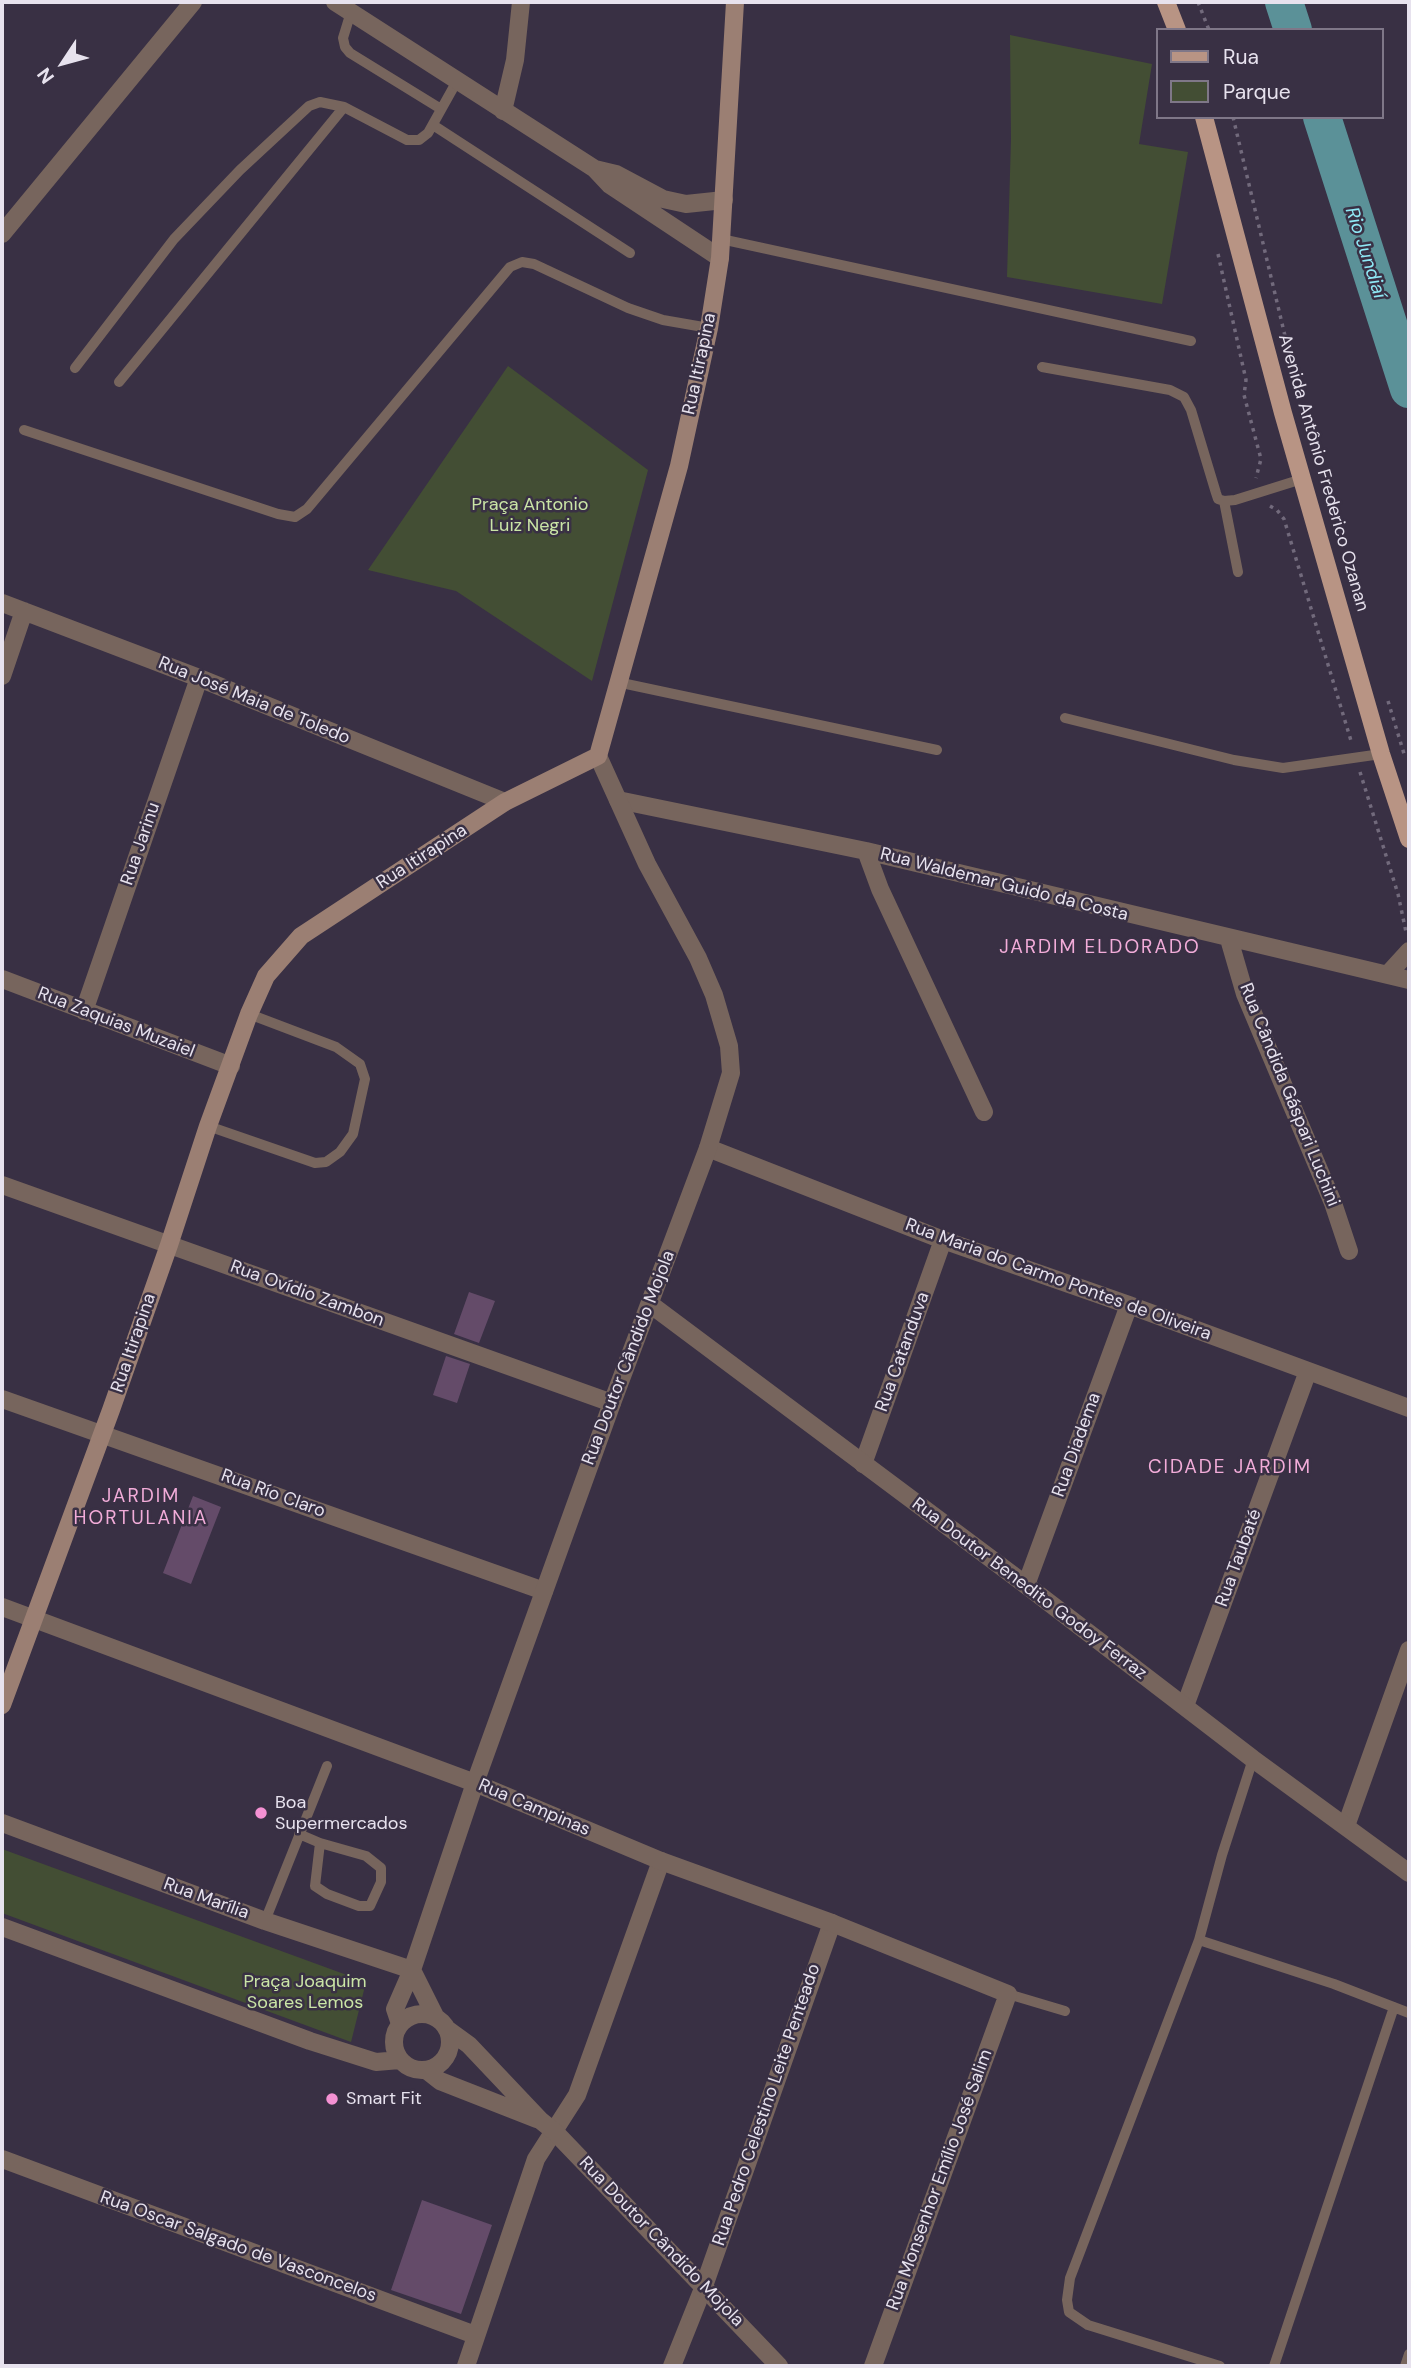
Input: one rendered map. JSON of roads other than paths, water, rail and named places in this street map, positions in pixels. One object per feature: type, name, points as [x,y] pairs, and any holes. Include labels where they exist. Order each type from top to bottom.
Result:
[{"type":"main road","name":"Rua Itirapina","points":[[2,1705],[169,1245],[208,1126],[249,1014],[266,976],[301,936],[505,802],[598,756],[679,466],[709,328],[720,258],[736,2]]},
{"type":"main road","points":[[1167,2],[1176,28]]},
{"type":"main road","name":"Avenida Antônio Frederico Ozanan","points":[[1205,119],[1302,479],[1381,754],[1409,839]]},
{"type":"street","points":[[2,234],[194,2]]},
{"type":"street","points":[[335,2],[595,169],[610,185],[720,258]]},
{"type":"street","points":[[503,111],[515,60],[521,2]]},
{"type":"street","points":[[595,169],[616,174],[663,199],[686,204],[724,200]]},
{"type":"street","name":"Rua José Maia de Toledo","points":[[2,603],[199,678],[505,802]]},
{"type":"street","points":[[2,677],[24,611]]},
{"type":"street","name":"Rua Jarinu","points":[[83,1011],[199,678]]},
{"type":"street","name":"Rua Doutor Cândido Mojola","points":[[540,2120],[440,2081],[426,2070],[411,2068],[400,2060],[394,2048],[394,2035],[400,2024],[396,2009],[475,1783],[612,1403],[708,1148],[731,1073],[729,1046],[722,1018],[698,958],[647,864],[598,756]]},
{"type":"street","name":"Rua Waldemar Guido da Costa","points":[[618,800],[866,851],[1409,980]]},
{"type":"street","points":[[866,851],[880,889],[984,1112]]},
{"type":"street","name":"Rua Cândida Gáspari Luchini","points":[[1229,939],[1245,994],[1333,1203],[1349,1251]]},
{"type":"street","points":[[1388,974],[1408,943]]},
{"type":"street","name":"Rua Zaquias Muzaiel","points":[[2,979],[231,1066]]},
{"type":"street","name":"Rua Maria do Carmo Pontes de Oliveira","points":[[708,1148],[943,1240],[1409,1408]]},
{"type":"street","name":"Rua Ovídio Zambon","points":[[2,1185],[612,1403]]},
{"type":"street","name":"Rua Catanduva","points":[[863,1464],[943,1240]]},
{"type":"street","name":"Rua Doutor Benedito Godoy Ferraz","points":[[650,1304],[1026,1585],[1253,1759],[1409,1873]]},
{"type":"street","name":"Rua Diadema","points":[[1026,1585],[1129,1305]]},
{"type":"street","name":"Rua Taubaté","points":[[1185,1706],[1308,1371]]},
{"type":"street","name":"Rua Río Claro","points":[[2,1399],[544,1591]]},
{"type":"street","name":"Rua Campinas","points":[[2,1607],[475,1783],[661,1861],[832,1923],[1008,1994]]},
{"type":"street","points":[[1346,1826],[1409,1650]]},
{"type":"street","name":"Rua Marília","points":[[2,1823],[265,1921],[412,1969]]},
{"type":"street","points":[[466,2366],[536,2159],[577,2095],[661,1861]]},
{"type":"street","name":"Rua Pedro Celestino Leite Penteado","points":[[672,2366],[704,2286],[832,1923]]},
{"type":"street","points":[[2,1927],[310,2041],[376,2062],[400,2060]]},
{"type":"street","name":"Rua Doutor Cândido Mojola","points":[[412,1969],[442,2023],[469,2045],[540,2120],[555,2132],[779,2366]]},
{"type":"street","name":"Rua Monsenhor Emílio José Salim","points":[[873,2366],[1008,1994]]},
{"type":"street","points":[[400,2024],[413,2015],[429,2015],[442,2023],[450,2047],[442,2063],[426,2070]]},
{"type":"street","name":"Rua Oscar Salgado de Vasconcelos","points":[[2,2159],[475,2335]]},
{"type":"lane","points":[[351,12],[343,38],[350,53],[441,109]]},
{"type":"lane","points":[[75,368],[174,239],[240,170],[309,106],[320,102],[344,107],[407,140],[419,140],[433,125],[457,81]]},
{"type":"lane","points":[[119,383],[344,107]]},
{"type":"lane","points":[[433,125],[630,253]]},
{"type":"lane","points":[[721,240],[1191,341]]},
{"type":"lane","points":[[24,430],[278,514],[295,517],[307,509],[510,267],[522,262],[534,264],[628,308],[663,320],[709,328]]},
{"type":"lane","points":[[1042,367],[1170,390],[1184,397],[1191,410],[1218,499],[1224,501],[1262,492],[1302,479]]},
{"type":"lane","points":[[1224,501],[1237,572]]},
{"type":"lane","points":[[617,682],[937,750]]},
{"type":"lane","points":[[1065,718],[1234,760],[1283,768],[1381,754]]},
{"type":"lane","points":[[208,1126],[315,1163],[326,1162],[340,1152],[353,1133],[365,1079],[360,1065],[336,1047],[249,1014]]},
{"type":"lane","points":[[1220,2366],[1088,2325],[1069,2312],[1067,2300],[1070,2278],[1199,1940],[1222,1855],[1253,1759]]},
{"type":"lane","points":[[265,1921],[327,1766]]},
{"type":"lane","points":[[299,1834],[366,1856],[381,1868],[381,1882],[370,1906],[359,1906],[327,1895],[315,1886],[320,1843]]},
{"type":"lane","points":[[1199,1940],[1335,1984],[1409,2013]]},
{"type":"lane","name":"Rua Campinas","points":[[1008,1994],[1065,2011]]},
{"type":"lane","points":[[1274,2366],[1394,2007]]},
{"type":"lane","points":[[1405,2366],[1409,2354]]},
{"type":"waterway","name":"Rio Jundiaí","points":[[1284,2],[1292,28]]},
{"type":"waterway","name":"Rio Jundiaí","points":[[1323,119],[1409,389]]},
{"type":"place","name":"Boa Supermercados","points":[[261,1813]]},
{"type":"place","name":"Smart Fit","points":[[332,2099]]},
{"type":"district","name":"JARDIM ELDORADO","points":[[1100,948]]},
{"type":"district","name":"CIDADE JARDIM","points":[[1230,1468]]},
{"type":"district","name":"JARDIM HORTULANIA","points":[[141,1508]]},
{"type":"park label","name":"Praça Antonio Luiz Negri","points":[[530,515]]},
{"type":"park label","name":"Praça Joaquim Soares Lemos","points":[[305,1992]]}]
